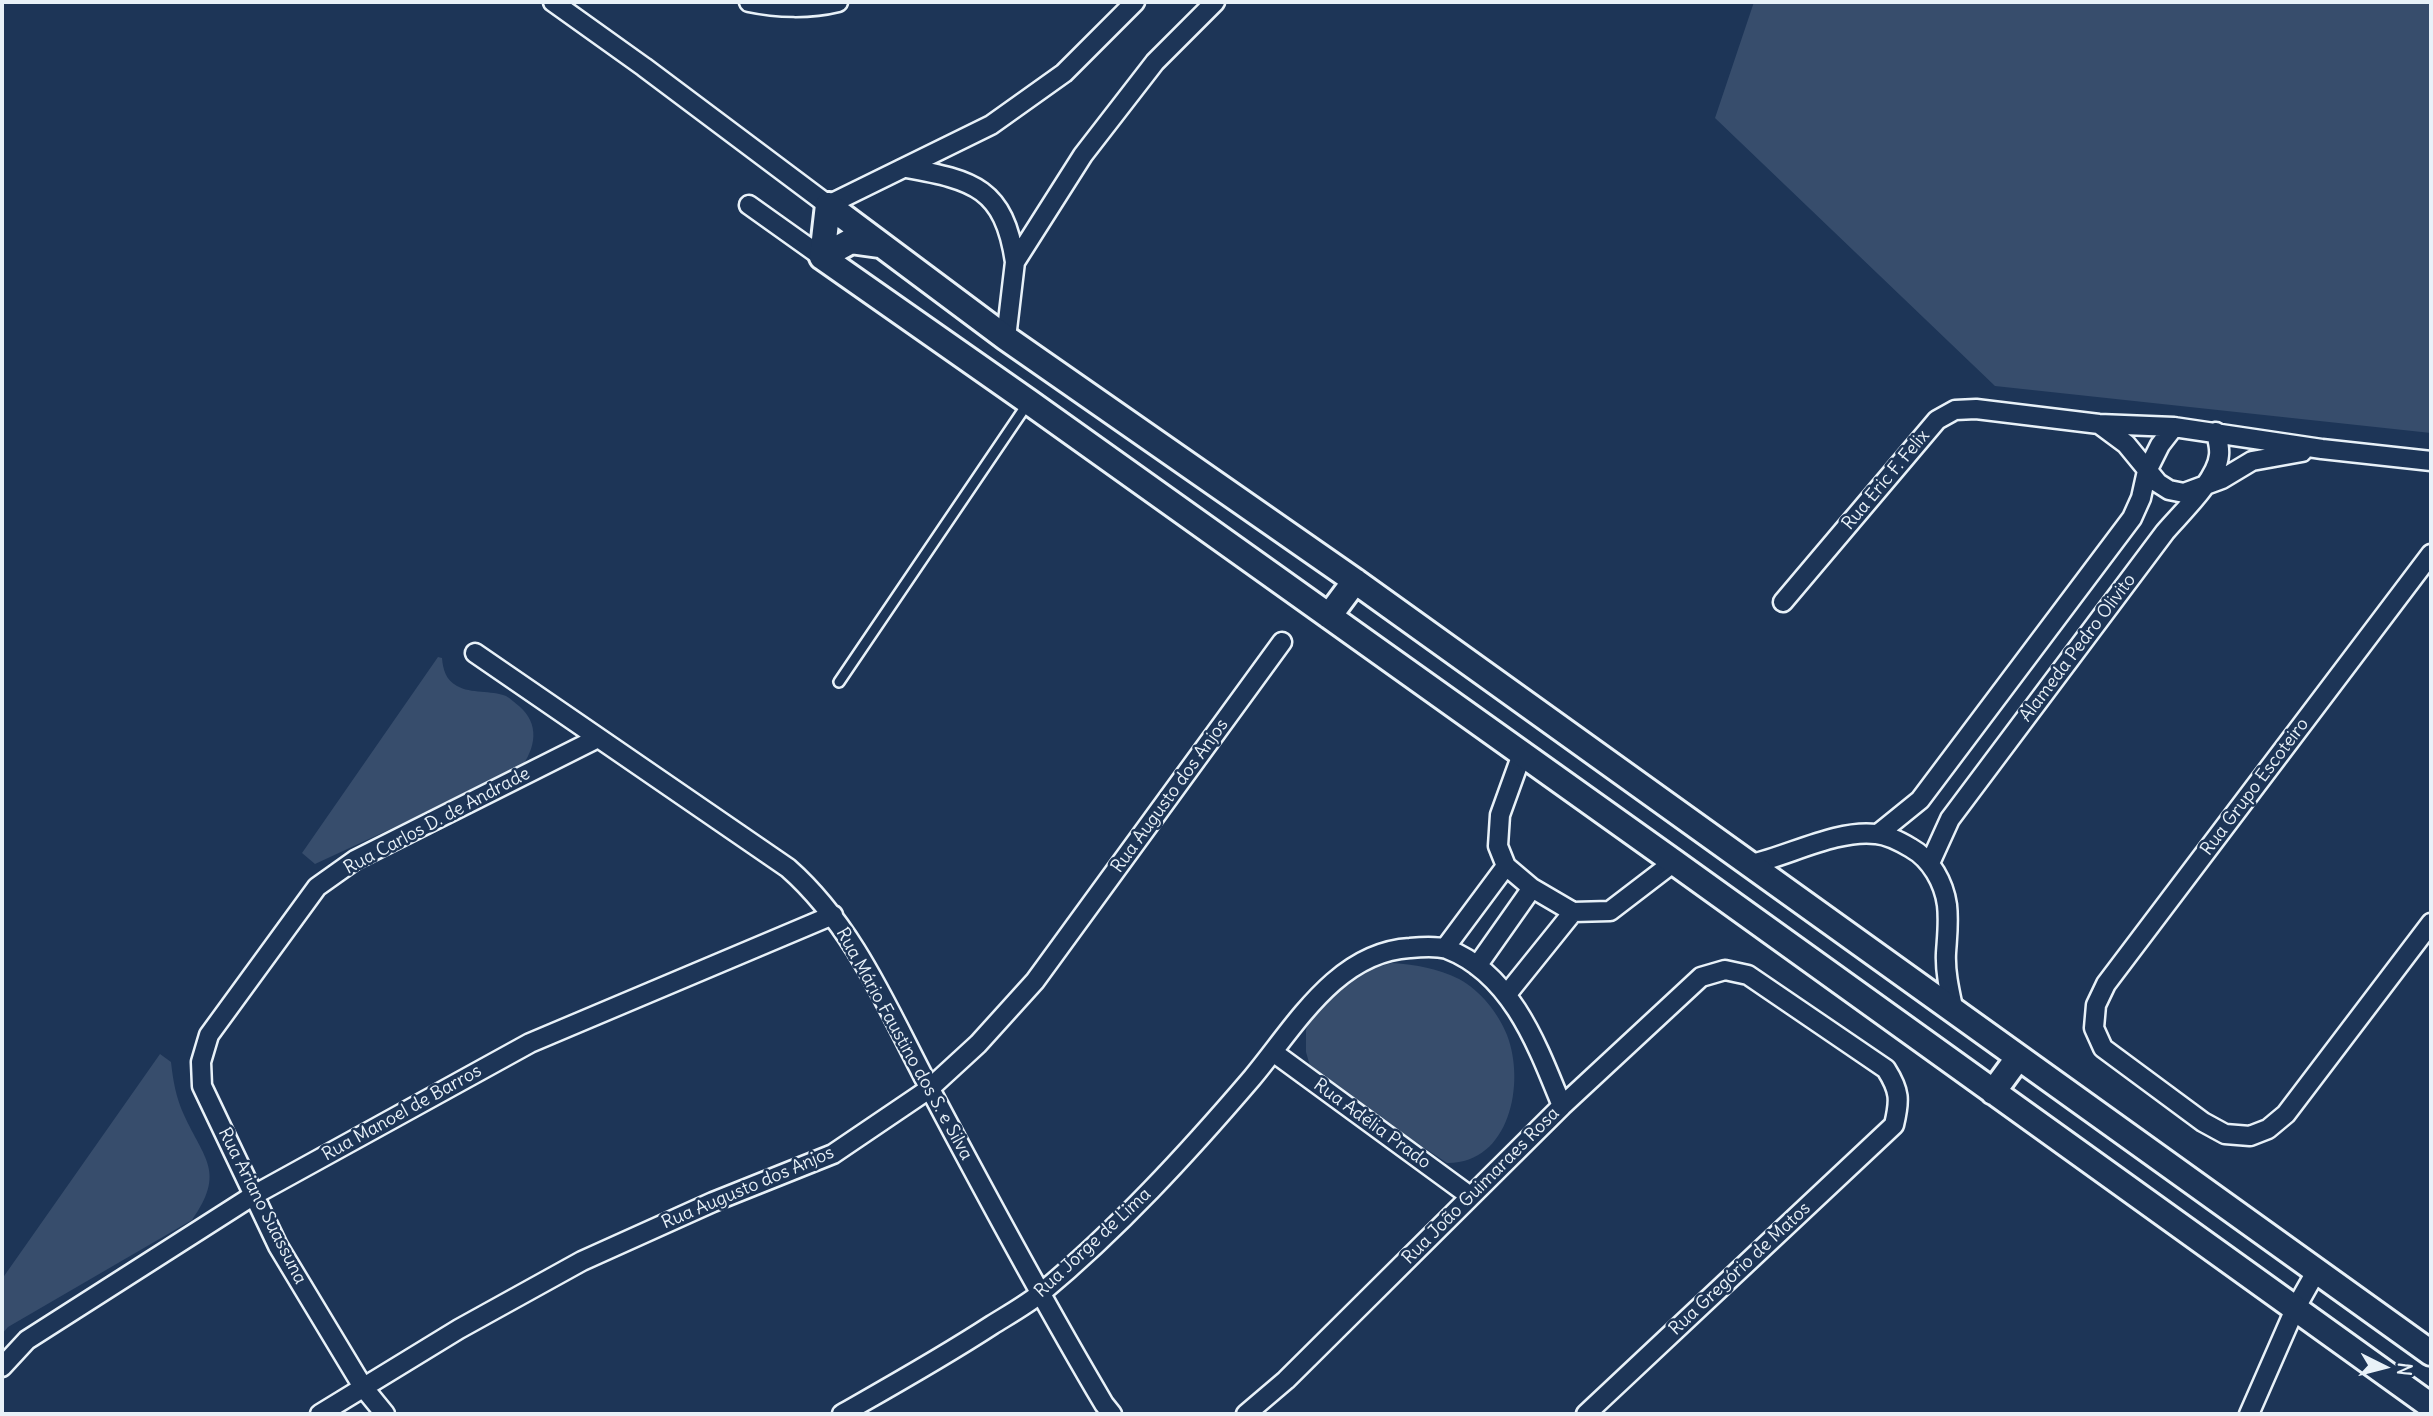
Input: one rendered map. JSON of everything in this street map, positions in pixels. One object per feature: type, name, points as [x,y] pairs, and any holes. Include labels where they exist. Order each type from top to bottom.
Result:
[{"type":"street","points":[[553,2],[645,67],[1006,338],[1355,581],[2431,1353]]},
{"type":"street","points":[[749,2],[805,6],[838,2]]},
{"type":"street","points":[[828,205],[991,125],[1064,73],[1135,2]]},
{"type":"street","points":[[1015,262],[1083,155],[1155,62],[1215,2]]},
{"type":"street","points":[[906,168],[945,175],[968,183],[988,196],[1003,214],[1011,233],[1015,262],[1006,338]]},
{"type":"street","points":[[749,205],[1674,862],[2431,1406]]},
{"type":"street","points":[[822,257],[828,205]]},
{"type":"street","points":[[822,257],[850,242],[881,245]]},
{"type":"street","name":"Rua Eric F. Felix","points":[[1783,602],[1937,420],[1955,410],[2099,424],[2174,427]]},
{"type":"street","points":[[2099,424],[2126,444],[2158,483],[2184,493],[2203,487],[2252,461],[2322,449]]},
{"type":"street","points":[[2174,427],[2322,449],[2431,461]]},
{"type":"street","name":"Alameda Pedro Olivito","points":[[1878,834],[1920,800],[2132,519],[2141,498],[2147,471],[2160,444],[2174,427]]},
{"type":"street","name":"Alameda Pedro Olivito","points":[[1930,863],[1950,819],[2165,532],[2217,467],[2220,452],[2216,432]]},
{"type":"street","name":"Rua Grupo Escoteiro","points":[[2431,554],[2106,984],[2096,1005],[2094,1028],[2103,1048],[2203,1122],[2225,1134],[2249,1136],[2267,1129],[2286,1114],[2431,923]]},
{"type":"street","points":[[1329,616],[1355,581]]},
{"type":"street","name":"Rua Augusto dos Anjos","points":[[320,1414],[459,1329],[582,1261],[713,1202],[833,1154],[929,1089],[978,1044],[1035,981],[1282,642]]},
{"type":"street","name":"Rua Mário Faustino dos S. e Silva","points":[[475,653],[788,868],[813,890],[853,944],[1039,1294],[1112,1414]]},
{"type":"street","name":"Rua Carlos D. de Andrade","points":[[201,1062],[209,1035],[317,887],[355,860],[598,738]]},
{"type":"street","points":[[1522,754],[1500,816],[1498,846],[1506,866],[1532,888],[1573,912],[1610,911],[1674,862]]},
{"type":"street","points":[[1752,864],[1782,857],[1833,838],[1855,834],[1878,834],[1909,847],[1930,863],[1941,884],[1946,902],[1949,928],[1947,978],[1954,1012]]},
{"type":"street","points":[[1506,866],[1445,948],[1477,966],[1507,994],[1540,1052],[1562,1106]]},
{"type":"street","points":[[1477,966],[1532,888]]},
{"type":"street","points":[[1507,994],[1573,912]]},
{"type":"street","name":"Rua Manoel de Barros","points":[[2,1367],[27,1340],[254,1195],[530,1043],[833,915]]},
{"type":"street","name":"Rua Jorge de Lima","points":[[842,1414],[947,1354],[1039,1294],[1149,1191],[1205,1133],[1318,996],[1345,971],[1370,957],[1407,948],[1445,948]]},
{"type":"street","name":"Rua João Guimaraes Rosa","points":[[1246,1414],[1286,1380],[1562,1106],[1701,977],[1725,970],[1748,975],[1886,1069],[1897,1087],[1899,1106],[1894,1125]]},
{"type":"street","name":"Rua Adélia Prado","points":[[1273,1052],[1470,1196]]},
{"type":"street","points":[[1993,1092],[2018,1058]]},
{"type":"street","name":"Rua Ariano Suassuna","points":[[201,1062],[202,1086],[278,1246],[363,1387],[385,1414]]},
{"type":"street","name":"Rua Gregório de Matos","points":[[1586,1414],[1894,1125]]},
{"type":"street","points":[[2249,1414],[2295,1310],[2317,1270]]},
{"type":"lane","points":[[839,682],[1029,402]]},
{"type":"shaded area","points":[[1754,2],[2431,2],[2431,433],[1995,386],[1715,118]]},
{"type":"shaded area","points":[[438,657],[442,658],[444,671],[453,684],[468,690],[506,696],[526,713],[533,728],[530,753],[520,769],[315,864],[302,853]]},
{"type":"shaded area","points":[[1392,963],[1435,970],[1467,984],[1488,1003],[1507,1035],[1514,1076],[1513,1097],[1507,1118],[1498,1136],[1485,1150],[1468,1160],[1447,1163],[1312,1073],[1306,1052],[1306,1030],[1314,1009],[1357,972]]},
{"type":"shaded area","points":[[160,1054],[171,1062],[179,1102],[208,1166],[208,1190],[202,1204],[192,1220],[8,1327],[2,1334],[2,1279]]}]
